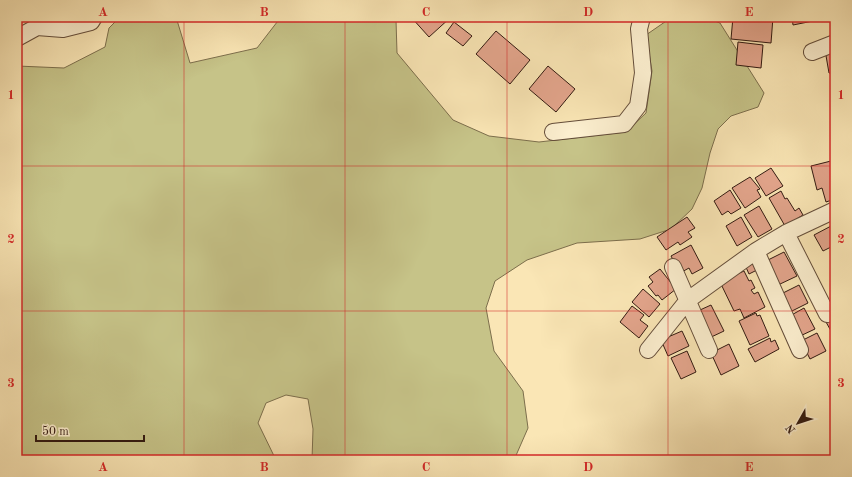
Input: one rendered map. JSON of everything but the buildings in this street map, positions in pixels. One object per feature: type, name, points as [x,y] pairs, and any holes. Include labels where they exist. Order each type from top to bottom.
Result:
[{"type":"street","points":[[17,38],[37,27],[63,29],[90,22],[94,17]]},
{"type":"street","points":[[553,132],[624,124],[638,106],[643,73],[639,29],[642,17]]},
{"type":"street","points":[[812,52],[835,43]]},
{"type":"street","points":[[648,350],[688,300],[756,251],[786,233],[835,210]]},
{"type":"street","points":[[786,233],[827,314],[835,309]]},
{"type":"street","points":[[756,251],[800,350]]},
{"type":"street","points":[[673,268],[709,350]]},
{"type":"shaded area","points":[[120,17],[176,17],[190,63],[257,48],[281,17],[399,17],[396,20],[397,53],[453,120],[489,136],[539,142],[626,132],[646,113],[652,71],[646,35],[672,17],[704,17],[720,23],[764,93],[758,107],[731,116],[718,129],[710,153],[702,188],[692,209],[671,229],[640,239],[577,243],[527,260],[495,281],[486,308],[494,351],[523,391],[528,428],[514,460],[312,460],[313,429],[308,399],[286,395],[266,403],[258,423],[276,460],[17,460],[17,66],[64,68],[105,47],[109,28]]}]
